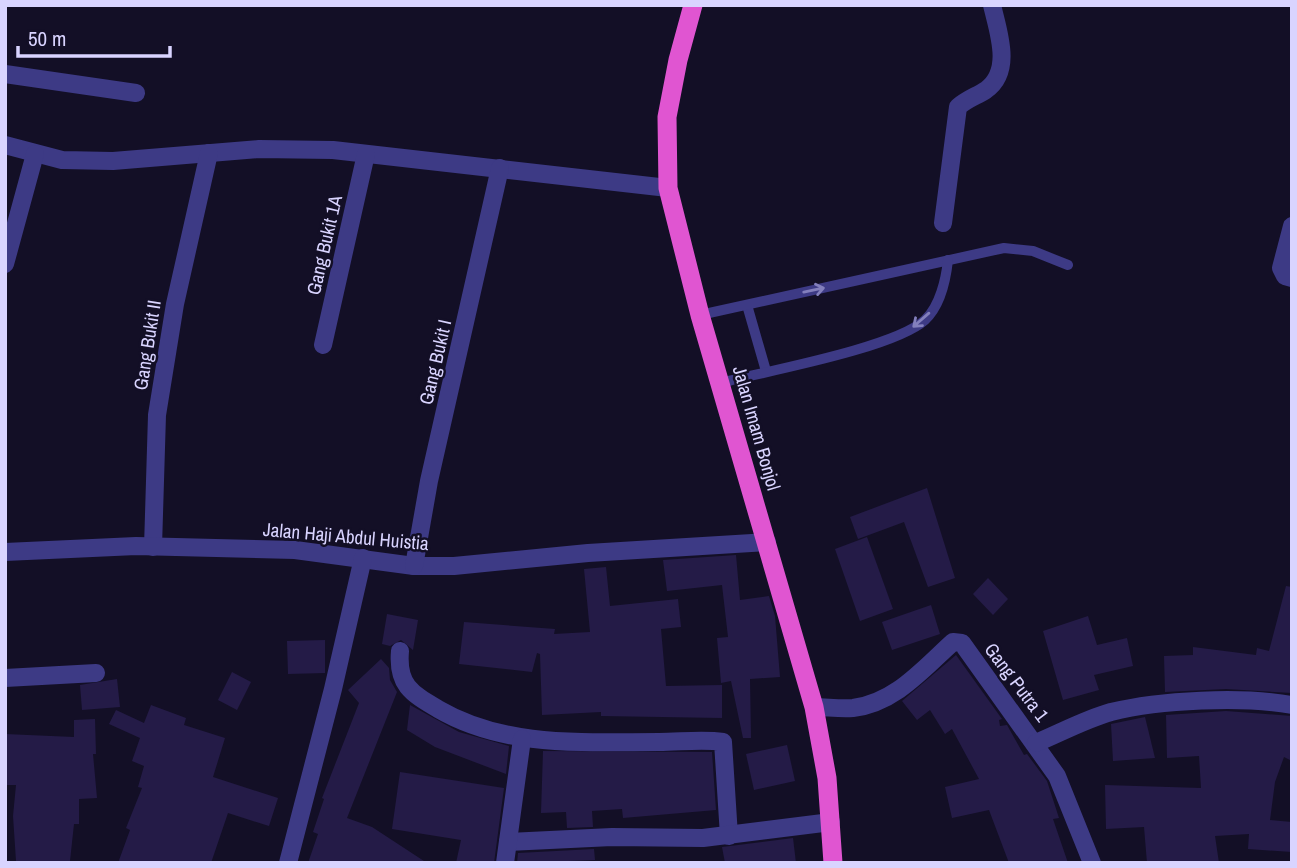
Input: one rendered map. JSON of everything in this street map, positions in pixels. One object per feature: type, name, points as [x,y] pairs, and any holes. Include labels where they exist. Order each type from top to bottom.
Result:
[{"type":"highway","name":"Jalan Imam Bonjol","points":[[694,5],[678,60],[667,117],[668,188],[700,315],[814,707],[827,778],[833,863]]},
{"type":"street","points":[[943,223],[957,107],[971,96],[987,89],[1000,69],[1002,53],[992,5]]},
{"type":"street","points":[[5,74],[136,93]]},
{"type":"street","points":[[5,145],[62,160],[113,161],[259,149],[366,154],[668,188]]},
{"type":"street","name":"Gang Bukit II","points":[[153,547],[157,415],[175,304],[209,153]]},
{"type":"street","points":[[5,264],[35,154]]},
{"type":"street","name":"Gang Bukit 1A","points":[[323,345],[366,154]]},
{"type":"street","name":"Gang Bukit I","points":[[414,566],[429,481],[500,168]]},
{"type":"street","points":[[1292,226],[1282,268],[1285,276],[1292,278]]},
{"type":"street","name":"Jalan Haji Abdul Huistia","points":[[5,552],[153,547],[295,550],[414,566],[454,566],[588,552],[767,542]]},
{"type":"street","points":[[288,863],[333,689],[363,558]]},
{"type":"street","name":"Gang Putra 1","points":[[814,707],[854,708],[893,694],[957,641],[962,643],[1057,776],[1092,863]]},
{"type":"street","points":[[400,652],[398,667],[404,684],[421,699],[457,720],[522,739],[723,742],[729,836]]},
{"type":"street","points":[[5,678],[96,673]]},
{"type":"street","points":[[1036,743],[1110,712],[1191,702],[1271,701],[1292,705]]},
{"type":"street","points":[[505,863],[522,739]]},
{"type":"street","points":[[508,842],[612,837],[729,836],[831,822]]},
{"type":"lane","points":[[700,315],[1004,248],[1033,251],[1068,265]]},
{"type":"lane","points":[[720,383],[898,338],[927,319],[946,282],[948,260]]},
{"type":"lane","points":[[747,305],[766,371]]},
{"type":"building","points":[[927,488],[955,578],[928,587],[904,522],[858,539],[850,517]]},
{"type":"building","points":[[867,537],[893,609],[860,621],[835,549]]},
{"type":"building","points":[[736,555],[740,600],[769,596],[775,616],[780,677],[750,679],[751,738],[743,738],[731,681],[721,683],[717,638],[728,637],[722,585],[667,591],[663,560]]},
{"type":"building","points":[[606,567],[610,606],[678,599],[681,627],[661,629],[666,686],[722,685],[722,718],[601,716],[601,712],[542,715],[540,654],[537,653],[532,672],[459,664],[464,622],[555,629],[554,634],[590,632],[584,569]]},
{"type":"building","points":[[988,578],[1008,599],[993,615],[973,594]]},
{"type":"building","points":[[1286,586],[1292,587],[1292,693],[1226,689],[1165,692],[1164,656],[1193,655],[1193,647],[1256,655],[1257,648],[1269,651]]},
{"type":"building","points":[[931,605],[940,634],[892,650],[882,622]]},
{"type":"building","points":[[387,614],[418,620],[413,650],[401,640],[390,646],[382,644]]},
{"type":"building","points":[[1088,616],[1097,645],[1127,638],[1133,666],[1094,675],[1099,690],[1063,700],[1043,631]]},
{"type":"building","points":[[325,640],[325,673],[288,674],[287,641]]},
{"type":"building","points":[[956,655],[1002,719],[999,720],[1000,726],[1007,725],[1024,755],[1027,754],[1047,781],[1059,818],[1053,819],[1068,863],[1009,863],[989,810],[952,818],[945,787],[979,779],[952,729],[945,734],[930,710],[917,720],[902,701]]},
{"type":"building","points":[[381,659],[389,668],[390,680],[397,692],[347,818],[372,827],[427,863],[308,863],[318,834],[313,832],[324,799],[322,798],[359,703],[348,690]]},
{"type":"building","points":[[232,672],[251,682],[237,710],[218,700]]},
{"type":"building","points":[[117,679],[120,707],[82,710],[80,685]]},
{"type":"building","points":[[151,705],[186,718],[184,725],[225,738],[213,777],[278,798],[269,826],[228,813],[211,863],[118,863],[130,830],[126,828],[142,788],[138,787],[144,766],[132,761],[140,738],[109,724],[116,710],[144,723]]},
{"type":"building","points":[[410,705],[459,732],[509,746],[506,774],[435,747],[407,730]]},
{"type":"building","points":[[1226,711],[1292,716],[1292,761],[1284,757],[1275,782],[1270,820],[1292,822],[1292,852],[1248,849],[1249,834],[1215,836],[1219,863],[1147,863],[1144,827],[1106,829],[1105,785],[1201,788],[1199,756],[1167,758],[1166,715]]},
{"type":"building","points":[[1145,717],[1155,758],[1113,761],[1111,724]]},
{"type":"building","points":[[95,719],[96,754],[93,754],[97,798],[79,799],[79,824],[74,824],[70,861],[16,861],[13,816],[16,785],[5,785],[5,734],[74,737],[74,720]]},
{"type":"building","points":[[787,745],[795,781],[754,790],[746,754]]},
{"type":"building","points":[[543,751],[712,752],[716,810],[623,818],[622,809],[592,811],[593,827],[567,828],[566,812],[541,813]]},
{"type":"building","points":[[400,772],[504,788],[494,863],[456,863],[461,840],[392,829]]},
{"type":"building","points":[[793,838],[796,863],[725,863],[722,847]]},
{"type":"building","points":[[594,849],[595,860],[517,863],[518,853]]}]
